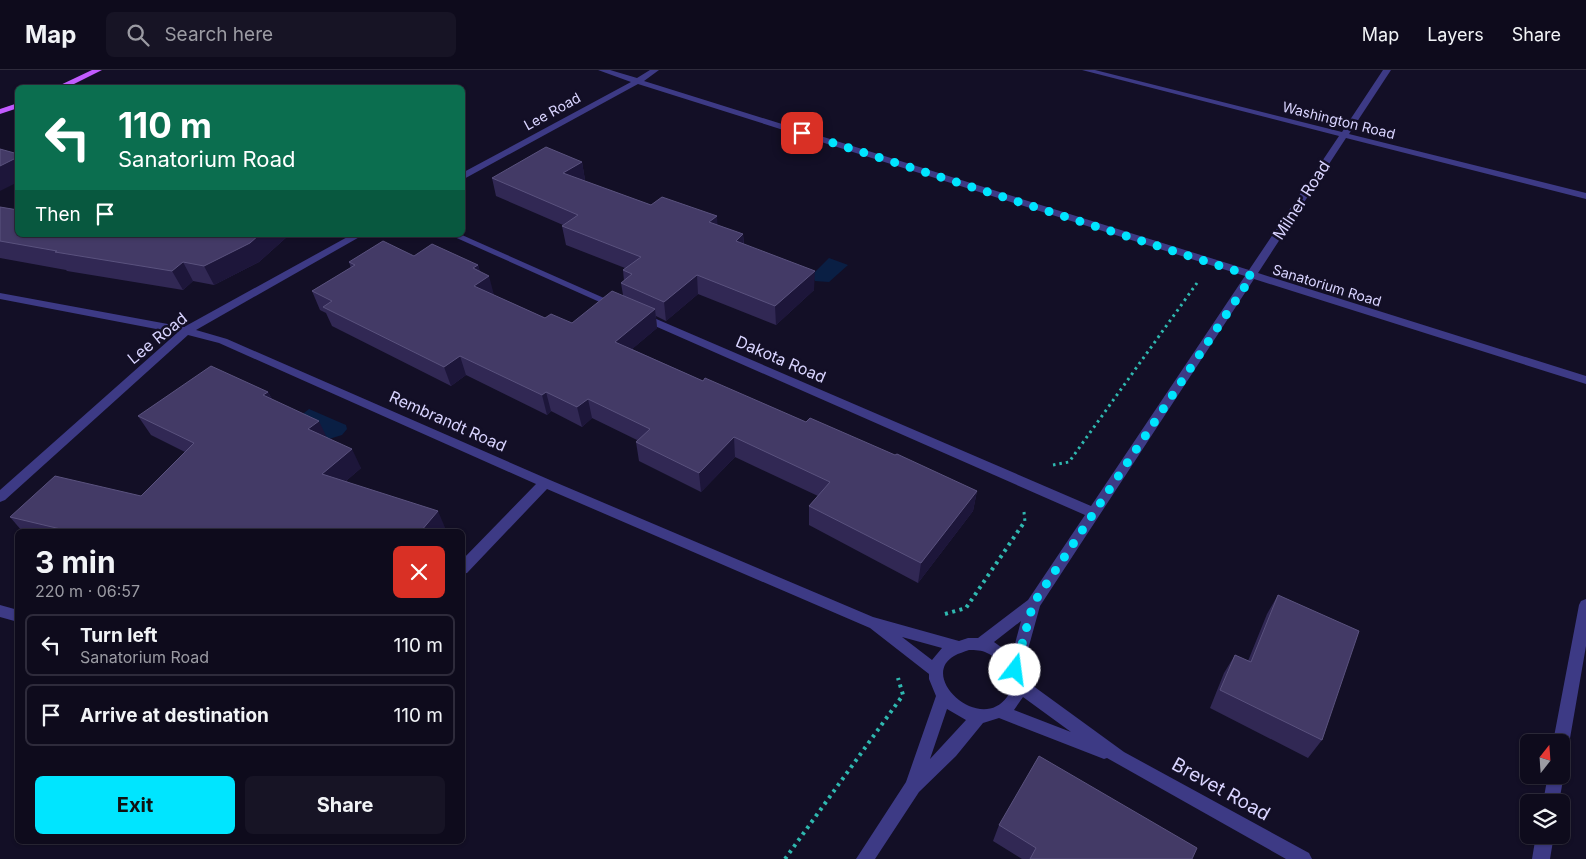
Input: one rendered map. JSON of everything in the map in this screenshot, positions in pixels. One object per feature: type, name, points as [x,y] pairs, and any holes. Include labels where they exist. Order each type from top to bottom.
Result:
[{"type":"main road","points":[[65,85],[98,70]]},
{"type":"main road","points":[[0,112],[15,106]]},
{"type":"street","name":"Sanatorium Road","points":[[602,70],[1586,380]]},
{"type":"street","name":"Lee Road","points":[[465,175],[655,70]]},
{"type":"street","name":"Washington Road","points":[[1086,70],[1586,196]]},
{"type":"street","name":"Milner Road","points":[[1015,670],[1033,604],[1387,70]]},
{"type":"street","name":"Lee Road","points":[[0,497],[186,331],[354,237]]},
{"type":"street","name":"Dakota Road","points":[[460,237],[1094,513]]},
{"type":"street","name":"Rembrandt Road","points":[[0,296],[186,331],[223,341],[903,638],[956,646]]},
{"type":"street","points":[[465,566],[545,483]]},
{"type":"street","name":"Milner Road","points":[[980,644],[1033,604]]},
{"type":"street","points":[[1563,734],[1586,605]]},
{"type":"street","points":[[0,611],[15,615]]},
{"type":"street","name":"Rembrandt Road","points":[[903,638],[935,670]]},
{"type":"street","points":[[980,644],[994,649],[1007,658],[1015,670],[1019,685],[1016,696],[1010,706],[1001,712],[991,715],[980,715],[960,710],[943,697],[936,684],[935,670],[946,652],[956,646],[980,644]]},
{"type":"street","name":"Brevet Road","points":[[1019,685],[1118,757],[1303,859]]},
{"type":"street","points":[[913,786],[943,697]]},
{"type":"street","name":"Brevet Road","points":[[1001,712],[1118,757]]},
{"type":"street","points":[[865,859],[913,786],[950,751],[980,715]]},
{"type":"street","points":[[1541,859],[1544,844]]},
{"type":"path","points":[[785,859],[903,695],[891,658],[915,617],[934,617],[966,608],[1026,522],[1024,508],[1052,466],[1069,462],[1197,284],[1198,277],[1192,270],[1201,259]]},
{"type":"water","points":[[829,258],[848,265],[829,282],[815,281],[812,275]]},
{"type":"water","points":[[309,409],[346,425],[347,429],[342,435],[329,439],[293,422]]},
{"type":"building","points":[[546,147],[582,162],[563,173],[651,205],[662,197],[717,216],[709,222],[743,234],[736,241],[815,271],[775,306],[697,275],[664,302],[621,283],[632,274],[623,270],[641,257],[562,226],[578,215],[492,178]]},
{"type":"building","points":[[0,149],[15,153],[15,158],[0,166]]},
{"type":"building","points":[[0,207],[15,210],[15,237],[257,237],[250,243],[204,266],[183,262],[172,271],[0,241]]},
{"type":"building","points":[[383,241],[414,256],[432,244],[478,265],[473,268],[489,276],[474,286],[545,318],[551,314],[572,323],[612,291],[655,309],[615,342],[703,381],[705,378],[806,422],[810,418],[895,455],[897,454],[977,491],[921,563],[809,506],[830,482],[734,437],[699,473],[636,442],[650,429],[588,399],[577,407],[546,392],[542,395],[460,356],[444,367],[323,307],[332,301],[312,291],[355,265],[349,262]]},
{"type":"building","points":[[211,366],[268,392],[263,395],[319,421],[308,429],[352,449],[322,474],[438,511],[423,529],[61,529],[10,517],[55,476],[141,496],[194,443],[138,416]]},
{"type":"building","points":[[1278,595],[1359,631],[1322,740],[1220,690],[1235,655],[1251,662]]},
{"type":"building","points":[[1039,756],[1197,848],[1192,859],[1030,859],[1036,848],[999,825]]},
{"type":"route","points":[[802,133],[1252,276],[1033,604],[1015,670]]}]
